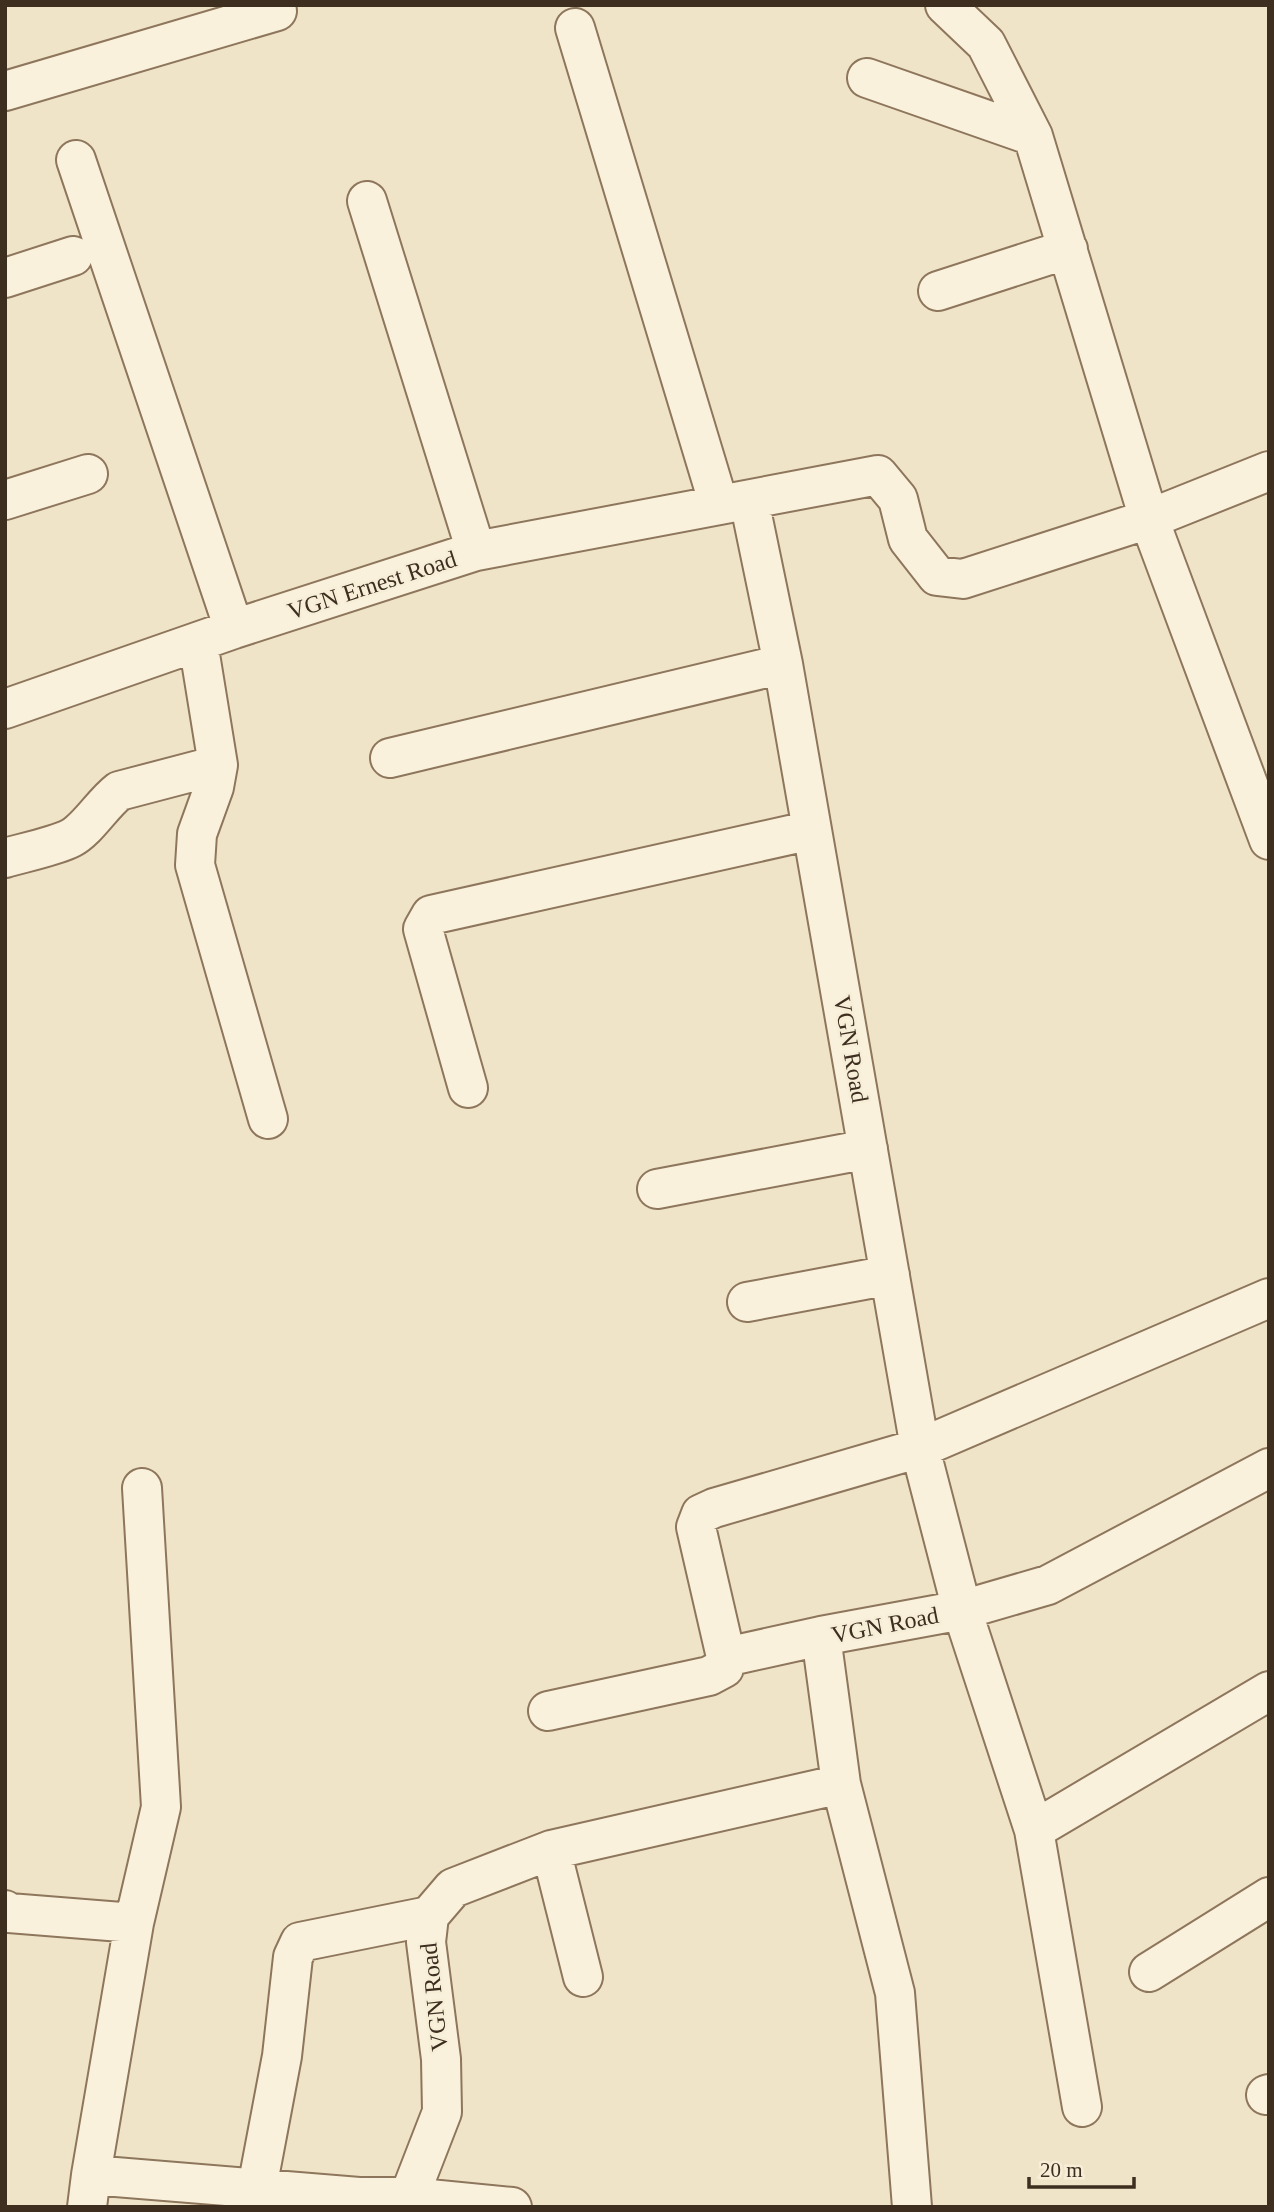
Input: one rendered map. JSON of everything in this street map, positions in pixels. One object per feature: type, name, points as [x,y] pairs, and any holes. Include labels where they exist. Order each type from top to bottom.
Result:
[{"type":"street","points":[[945,5],[986,44],[1033,136],[1149,519],[1269,840]]},
{"type":"street","points":[[5,91],[277,11]]},
{"type":"street","name":"VGN Road","points":[[409,2197],[442,2112],[441,2059],[426,1942],[429,1916],[453,1888],[551,1850],[841,1784],[821,1636],[962,1610],[920,1448],[783,664],[734,503],[575,28]]},
{"type":"street","points":[[867,78],[1033,136]]},
{"type":"street","points":[[76,160],[233,629]]},
{"type":"street","points":[[368,201],[476,551]]},
{"type":"street","points":[[938,291],[1068,249]]},
{"type":"street","points":[[5,278],[73,256]]},
{"type":"street","points":[[1149,519],[1269,471]]},
{"type":"street","points":[[5,500],[88,474]]},
{"type":"street","name":"VGN Ernest Road","points":[[5,709],[233,629],[476,551],[878,475],[898,499],[908,539],[937,576],[963,579],[1149,519]]},
{"type":"street","points":[[198,642],[218,765],[214,787],[197,835],[195,865],[268,1119]]},
{"type":"street","points":[[390,758],[783,664]]},
{"type":"street","points":[[5,858],[71,838],[119,790],[218,765]]},
{"type":"street","points":[[468,1088],[423,929],[431,915],[812,830]]},
{"type":"street","points":[[657,1189],[868,1149]]},
{"type":"street","points":[[747,1302],[890,1275]]},
{"type":"street","points":[[548,1711],[709,1676],[724,1668],[726,1657],[696,1527],[701,1514],[920,1448],[1269,1298]]},
{"type":"street","points":[[1082,2107],[1034,1830],[962,1610],[1048,1585],[1269,1468]]},
{"type":"street","points":[[142,1488],[161,1807],[134,1923],[89,2191],[257,2188],[359,2197],[409,2197],[512,2207]]},
{"type":"street","points":[[726,1657],[821,1636]]},
{"type":"street","points":[[1034,1830],[1269,1691]]},
{"type":"street","points":[[841,1784],[895,1993],[912,2207]]},
{"type":"street","points":[[551,1850],[583,1977]]},
{"type":"street","points":[[1149,1972],[1269,1897]]},
{"type":"street","points":[[5,1910],[9,1913],[134,1923]]},
{"type":"street","points":[[257,2188],[282,2056],[293,1956],[300,1942],[429,1916]]}]
